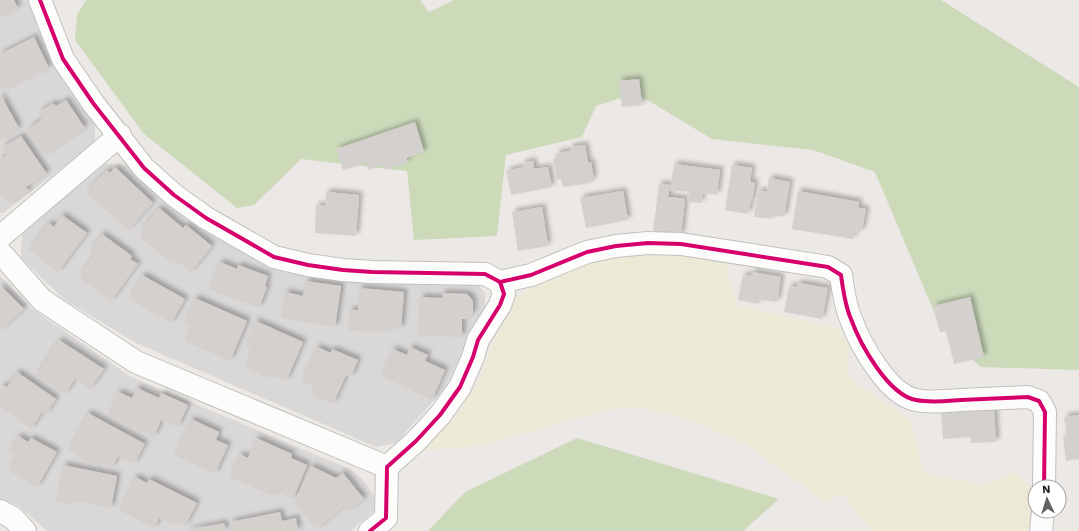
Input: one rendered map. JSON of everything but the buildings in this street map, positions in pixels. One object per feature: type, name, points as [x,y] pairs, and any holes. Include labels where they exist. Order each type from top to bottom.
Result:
[{"type":"street","points":[[40,0],[63,59],[93,103],[120,135],[144,168],[174,195],[206,218],[274,257],[308,265],[343,270],[485,274],[500,282],[531,275],[587,252],[616,246],[648,243],[681,244],[828,267],[841,275],[850,318],[863,346],[882,375],[898,392],[914,400],[935,402],[1028,397],[1039,402],[1045,412],[1044,479]]},
{"type":"street","points":[[0,237],[120,135]]},
{"type":"street","points":[[0,252],[42,300],[136,362],[387,467]]},
{"type":"street","points":[[370,531],[386,518],[387,467],[416,441],[440,416],[460,387],[473,357],[478,340],[489,320],[500,305],[504,294],[500,282]]},
{"type":"street","points":[[0,511],[13,518],[26,531]]},
{"type":"street","points":[[1041,531],[1042,519]]},
{"type":"shaded area","points":[[0,0],[29,0],[41,35],[72,93],[95,123],[95,143],[3,213],[0,213]]},
{"type":"shaded area","points":[[104,163],[126,165],[179,211],[268,265],[462,282],[478,285],[485,293],[485,306],[445,388],[396,443],[376,447],[134,342],[65,300],[21,258],[22,233]]},
{"type":"shaded area","points":[[681,252],[727,261],[729,279],[737,305],[836,328],[849,341],[848,377],[911,420],[924,473],[985,485],[1013,472],[1027,484],[1027,519],[1032,519],[1032,531],[871,531],[842,493],[826,503],[747,445],[691,420],[638,407],[607,410],[481,446],[424,450],[460,411],[480,377],[498,330],[517,296],[548,279],[597,260],[636,253]]},
{"type":"shaded area","points":[[0,276],[31,308],[131,377],[352,470],[364,481],[374,495],[374,511],[350,531],[47,531],[19,506],[0,499]]},
{"type":"green space","points":[[86,0],[420,0],[429,12],[454,0],[941,0],[1079,87],[1079,370],[980,367],[940,326],[875,172],[813,150],[712,139],[636,93],[596,106],[582,137],[506,155],[497,236],[414,240],[407,171],[301,159],[254,205],[237,208],[144,134],[75,40],[77,15]]},
{"type":"green space","points":[[577,438],[779,499],[743,531],[428,531],[465,492]]},
{"type":"cycle path","points":[[40,0],[63,59],[93,103],[144,168],[174,195],[206,218],[274,257],[308,265],[372,272],[485,274],[500,282],[504,294],[500,305],[478,340],[473,357],[460,387],[440,415],[416,441],[387,467],[386,518],[370,531]]},
{"type":"cycle path","points":[[500,282],[531,275],[587,252],[616,246],[648,243],[681,244],[828,267],[841,275],[847,309],[861,342],[868,354],[876,367],[895,389],[906,396],[916,400],[938,402],[1028,397],[1039,401],[1045,412],[1044,479]]}]
